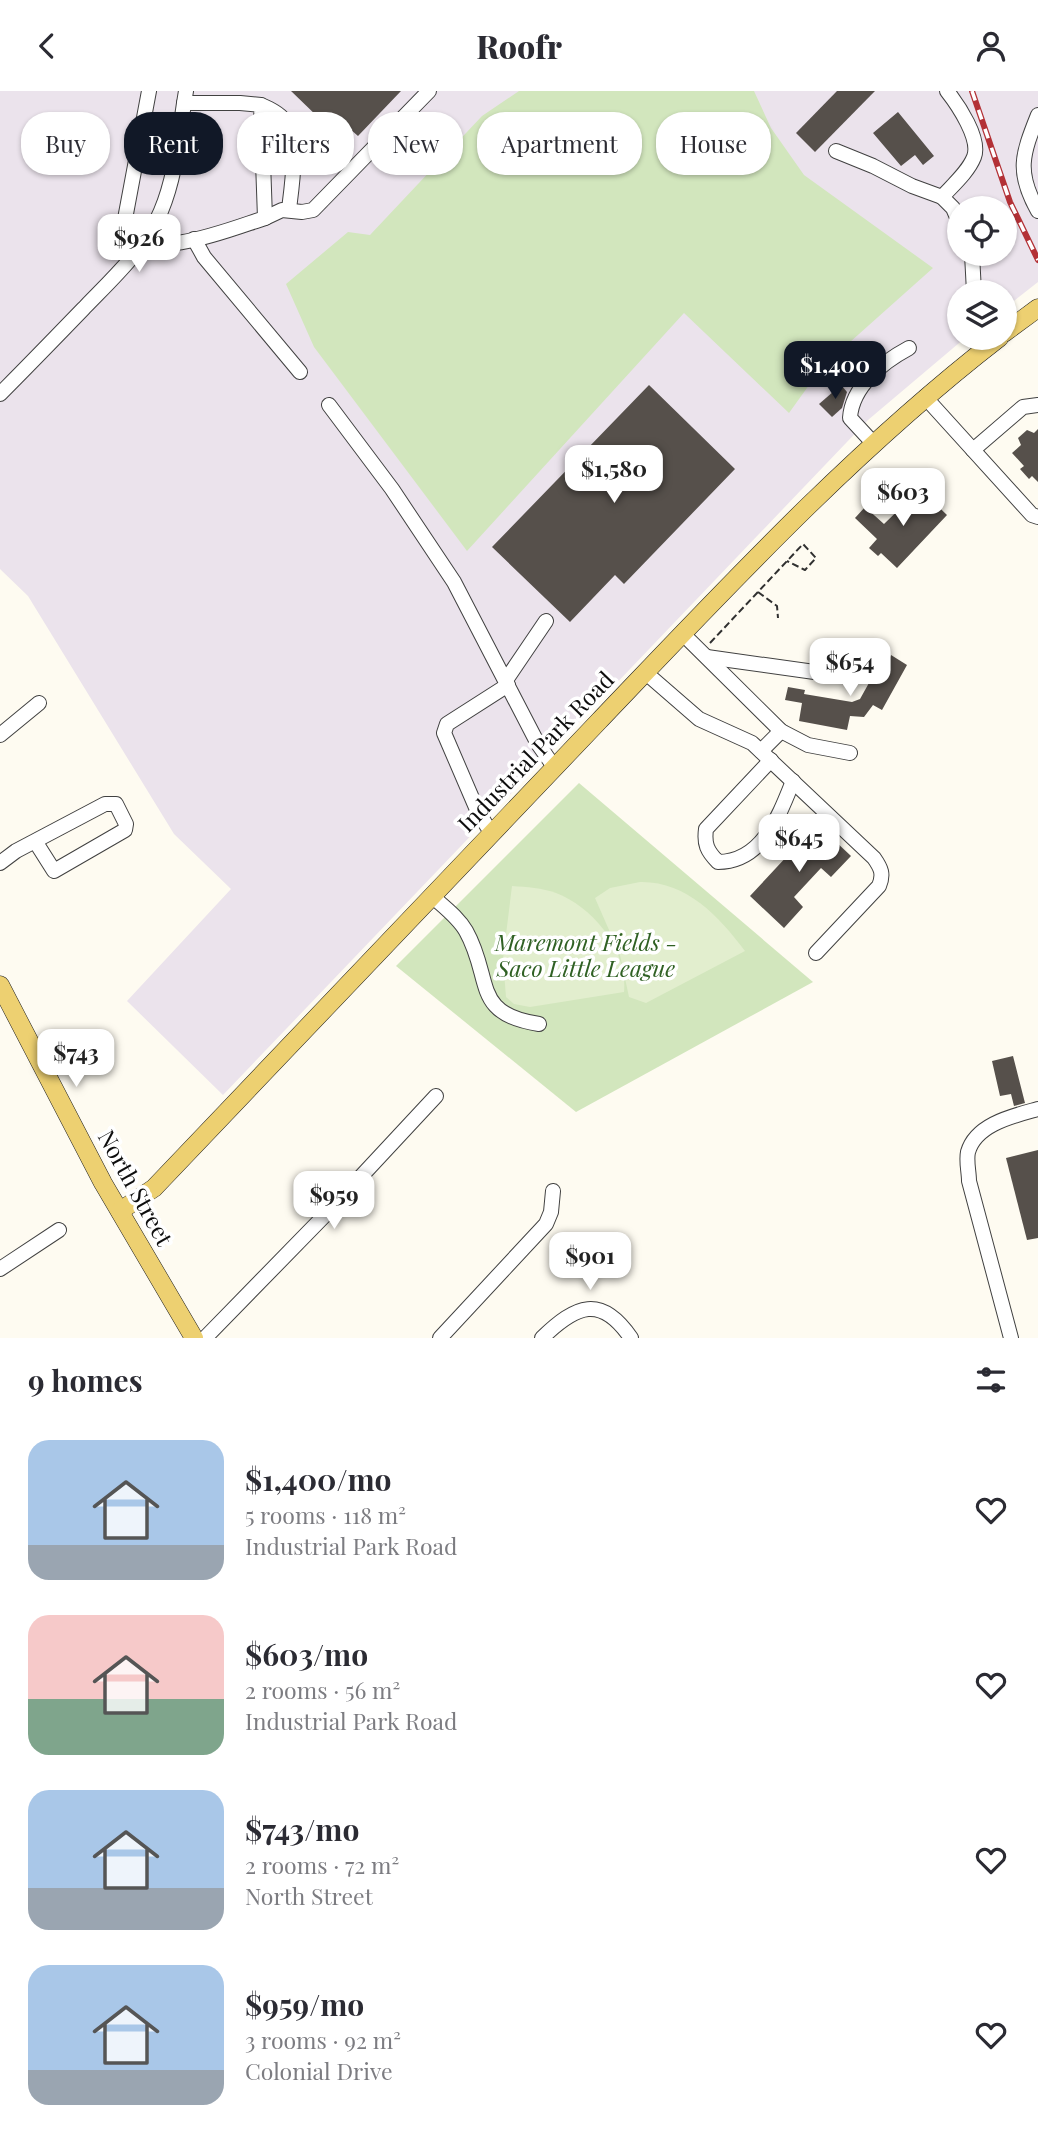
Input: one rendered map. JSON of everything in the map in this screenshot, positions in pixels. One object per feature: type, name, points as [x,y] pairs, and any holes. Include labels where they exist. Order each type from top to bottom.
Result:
[{"type":"main road","points":[[1017,323],[1038,308]]},
{"type":"main road","name":"Industrial Park Road","points":[[120,1211],[154,1188],[683,633],[874,444],[979,350]]},
{"type":"main road","name":"North Street","points":[[0,985],[120,1211],[194,1338]]},
{"type":"street","points":[[149,91],[124,231],[142,244],[166,244],[194,239],[265,218],[282,210],[313,210],[429,91]]},
{"type":"street","points":[[942,197],[962,175],[975,151],[967,123],[947,91]]},
{"type":"street","points":[[0,394],[109,282],[154,226],[166,198],[185,95],[218,102],[261,105],[281,117],[289,130],[293,169],[289,209]]},
{"type":"street","points":[[261,105],[265,218]]},
{"type":"street","points":[[1038,115],[1022,167],[1027,192],[1038,211]]},
{"type":"street","points":[[836,151],[942,197],[947,202]]},
{"type":"street","points":[[194,239],[204,257],[300,372]]},
{"type":"street","points":[[874,444],[850,418],[858,390],[892,357],[909,348]]},
{"type":"street","points":[[925,397],[1031,515],[1038,517]]},
{"type":"street","points":[[329,405],[392,489],[454,582],[538,744],[555,768]]},
{"type":"street","points":[[973,450],[1033,407]]},
{"type":"street","points":[[492,834],[478,812],[444,733],[447,724],[507,682],[546,621]]},
{"type":"street","points":[[683,633],[781,731],[808,745],[850,753]]},
{"type":"street","points":[[704,654],[850,677]]},
{"type":"street","points":[[646,673],[699,719],[743,737],[766,756],[874,858],[881,868],[883,876],[879,886],[816,953]]},
{"type":"street","points":[[0,735],[39,703]]},
{"type":"street","points":[[781,731],[766,756],[706,829],[705,843],[709,853],[718,862],[730,862],[764,840],[775,824],[793,781]]},
{"type":"street","points":[[0,862],[35,841],[111,802],[116,804],[126,824],[125,830],[54,871],[35,841]]},
{"type":"street","points":[[432,896],[454,915],[466,931],[488,994],[496,1008],[514,1019],[539,1024]]},
{"type":"street","points":[[205,1338],[436,1096]]},
{"type":"street","points":[[1011,1338],[970,1181],[969,1150],[983,1131],[1005,1118],[1038,1109]]},
{"type":"street","points":[[440,1338],[546,1224],[551,1212],[553,1191]]},
{"type":"street","points":[[0,1269],[60,1230]]},
{"type":"street","points":[[542,1338],[575,1313],[597,1309],[611,1315],[631,1338]]},
{"type":"path","points":[[704,654],[757,592],[803,544],[816,558],[805,570],[787,561]]},
{"type":"path","points":[[757,592],[777,606],[778,618]]},
{"type":"shaded area","points":[[0,91],[1038,91],[1038,282],[1017,299],[1017,280],[947,280],[947,350],[951,350],[868,420],[223,1095],[127,1001],[231,889],[174,834],[28,596],[0,569]]},
{"type":"green space","points":[[519,91],[754,91],[764,112],[656,112],[656,175],[771,175],[771,128],[804,175],[933,268],[822,367],[789,413],[684,313],[467,551],[314,347],[286,284],[348,232],[370,235],[426,175],[463,175],[463,136],[477,121],[477,175],[642,175],[642,112],[488,112]]},
{"type":"green space","name":"Maremont Fields - Saco Little League","points":[[579,783],[813,982],[576,1112],[396,966]]},
{"type":"green space","points":[[640,882],[657,883],[687,894],[724,925],[745,951],[646,1003],[629,997],[620,955],[595,898],[610,888]]},
{"type":"green space","points":[[512,886],[556,893],[583,908],[595,919],[614,946],[620,961],[624,992],[530,1007],[514,1004],[506,997],[503,959]]},
{"type":"building","points":[[291,91],[401,91],[381,112],[368,112],[368,126],[358,136],[354,132],[354,112],[313,112]]},
{"type":"building","points":[[837,91],[875,91],[815,152],[796,133]]},
{"type":"building","points":[[898,112],[934,156],[923,165],[915,155],[901,166],[873,133]]},
{"type":"building","points":[[649,385],[735,469],[624,584],[615,575],[570,622],[492,547]]},
{"type":"building","points":[[841,385],[847,392],[842,408],[832,417],[819,404]]},
{"type":"building","points":[[1038,429],[1038,482],[1032,476],[1029,479],[1020,469],[1024,466],[1012,453],[1021,445],[1018,438],[1027,430],[1034,433]]},
{"type":"building","points":[[920,489],[947,515],[897,568],[881,553],[878,556],[869,548],[877,539],[855,518],[865,507],[884,524]]},
{"type":"building","points":[[891,655],[907,665],[882,710],[873,705],[864,717],[850,716],[847,730],[799,721],[802,703],[785,700],[788,687],[805,690],[804,694],[852,702],[860,699],[884,656],[889,659]]},
{"type":"building","points":[[817,824],[851,856],[831,877],[821,868],[794,897],[803,907],[784,928],[750,896]]},
{"type":"building","points":[[1013,1056],[1025,1103],[1014,1106],[1011,1094],[1000,1096],[992,1061]]},
{"type":"building","points":[[1038,1150],[1038,1238],[1027,1240],[1006,1158]]},
{"type":"railway","points":[[972,91],[1010,202],[1038,260]]}]
